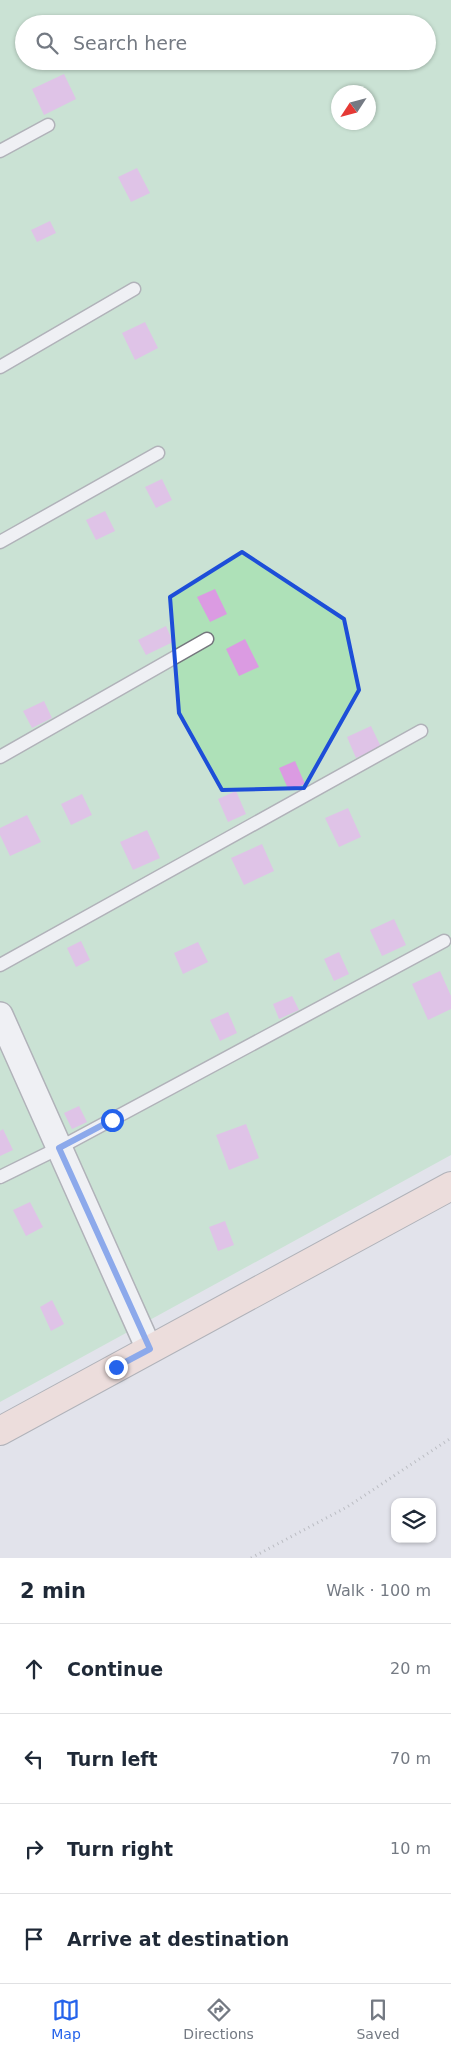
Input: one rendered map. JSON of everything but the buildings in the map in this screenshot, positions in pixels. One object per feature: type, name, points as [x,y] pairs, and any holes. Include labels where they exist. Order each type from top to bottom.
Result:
[{"type":"street","points":[[0,1015],[150,1349]]},
{"type":"street","points":[[0,1431],[451,1186]]},
{"type":"lane","points":[[0,151],[48,125]]},
{"type":"lane","points":[[0,367],[134,289]]},
{"type":"lane","points":[[0,542],[158,453]]},
{"type":"lane","points":[[0,757],[206,638]]},
{"type":"lane","points":[[0,965],[421,731]]},
{"type":"lane","points":[[0,1177],[59,1148],[444,941]]},
{"type":"path","points":[[251,1558],[347,1507],[451,1438]]},
{"type":"highlighted area","points":[[242,552],[344,619],[359,690],[304,788],[222,790],[179,713],[170,597]]},
{"type":"green space","points":[[0,0],[451,0],[451,1155],[0,1402]]},
{"type":"route","points":[[112,1120],[59,1148],[150,1349],[116,1367]]}]
